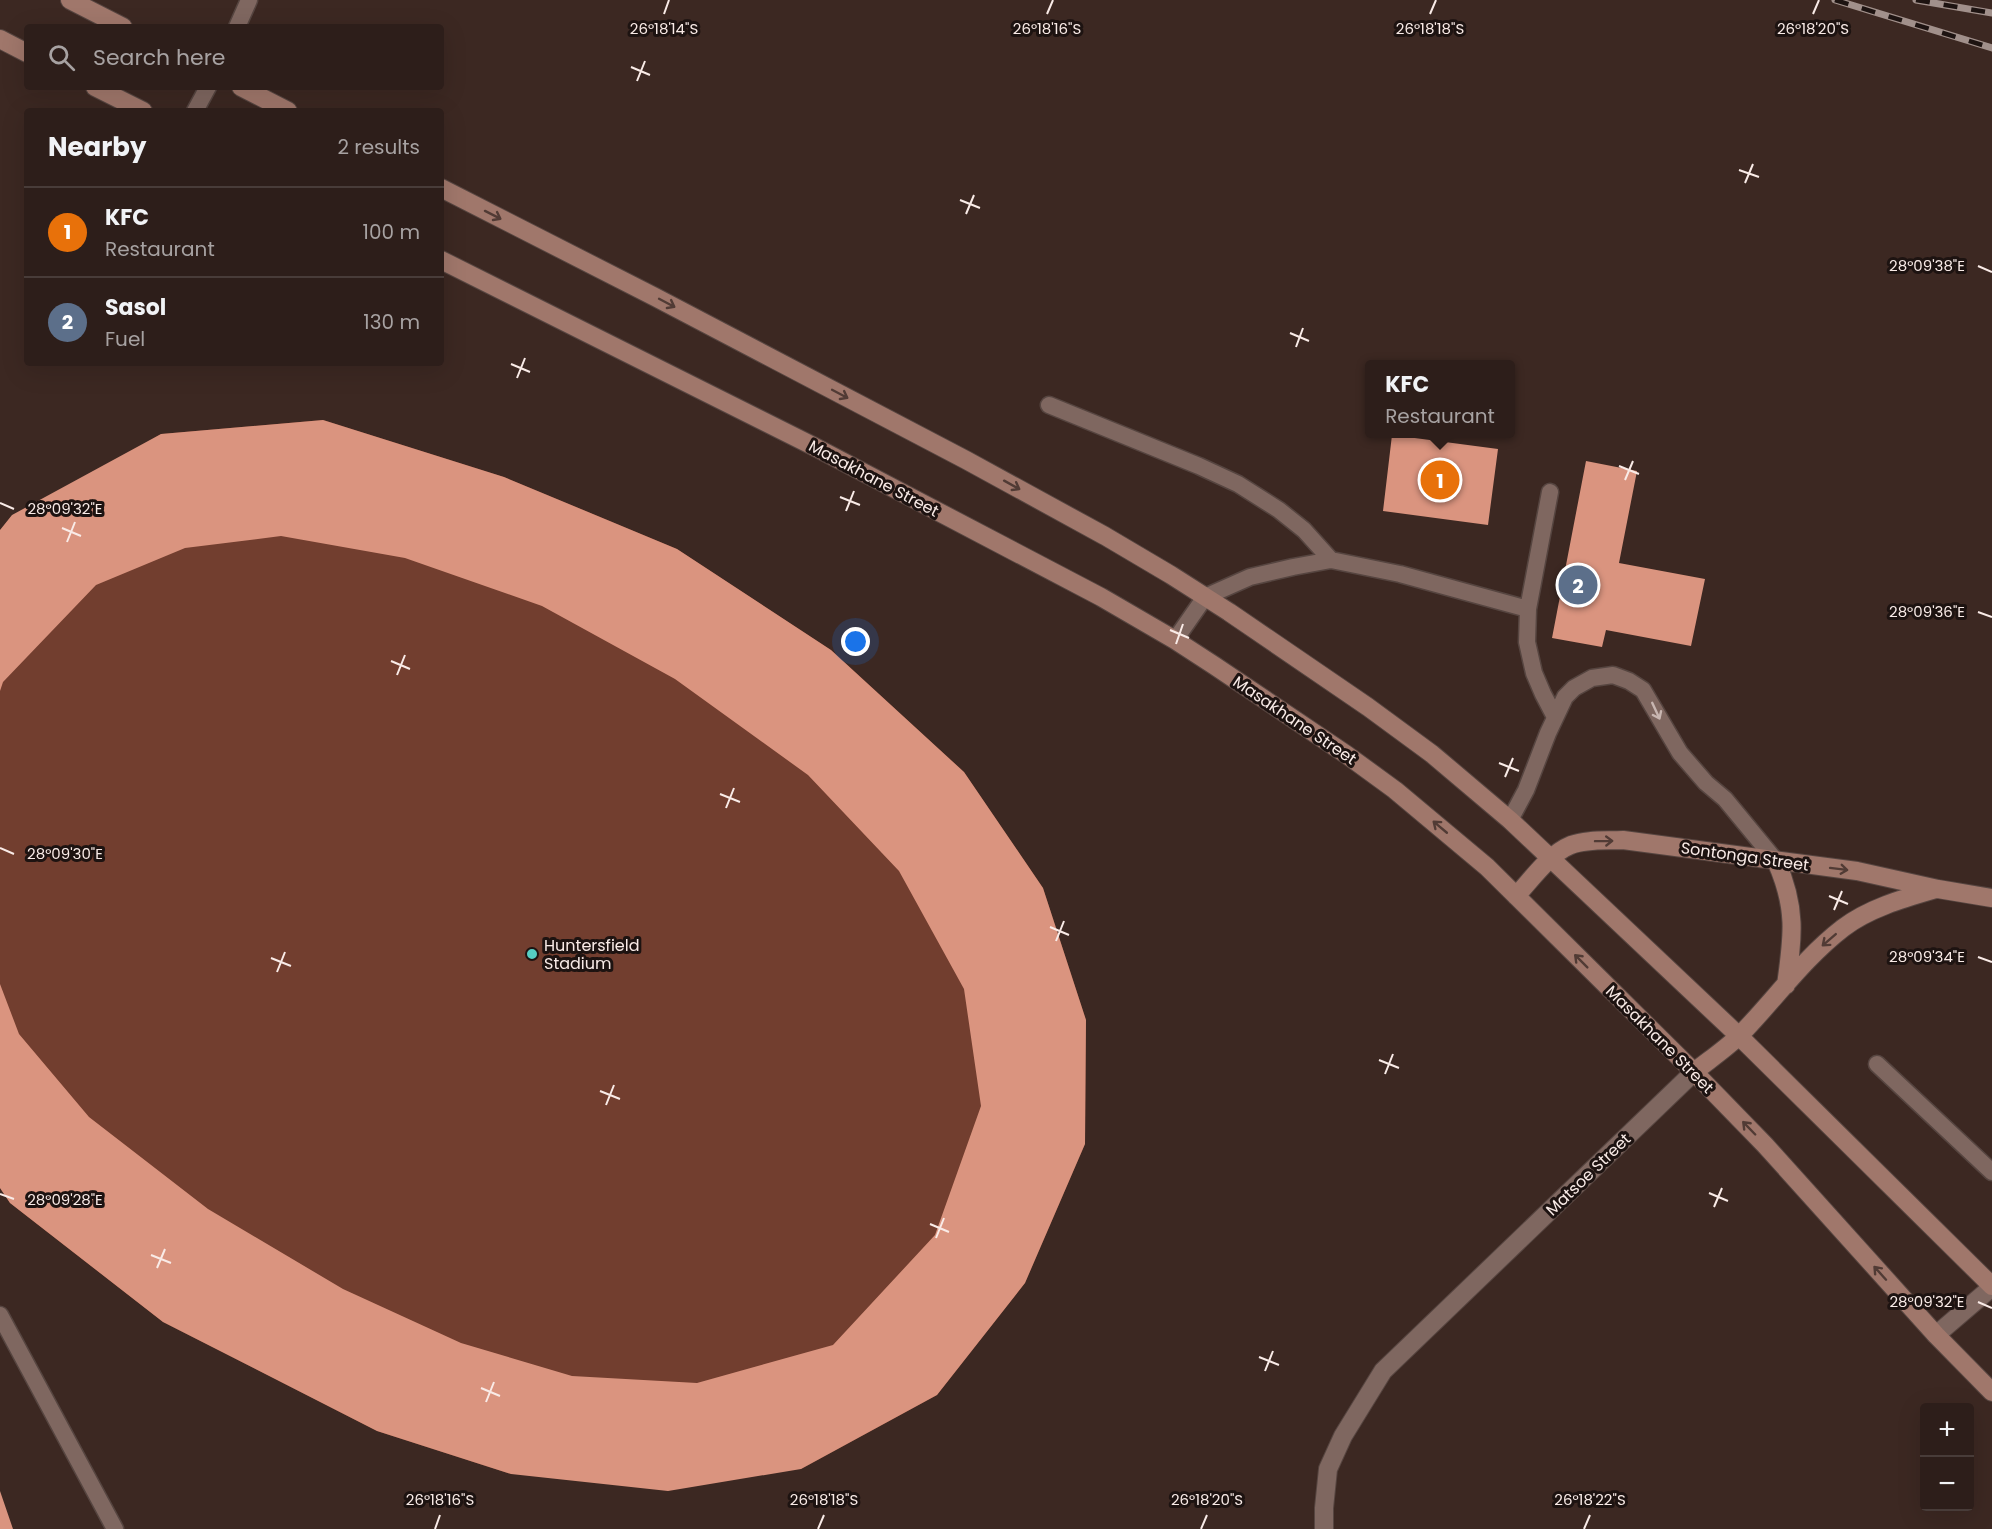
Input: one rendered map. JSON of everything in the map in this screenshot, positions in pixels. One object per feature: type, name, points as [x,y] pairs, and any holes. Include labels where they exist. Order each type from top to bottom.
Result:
[{"type":"main road","points":[[70,0],[117,24]]},
{"type":"main road","points":[[0,39],[24,51]]},
{"type":"main road","points":[[101,90],[137,108]]},
{"type":"main road","points":[[247,90],[282,108]]},
{"type":"main road","points":[[444,191],[655,297],[966,460],[1105,536],[1205,597],[1368,708],[1432,754],[1510,820],[1738,1036],[1992,1287]]},
{"type":"main road","name":"Masakhane Street","points":[[444,262],[813,446],[1101,597],[1175,640],[1347,755],[1395,790],[1466,849],[1516,896],[1694,1072],[1765,1145],[1936,1335],[1992,1392]]},
{"type":"main road","name":"Sontonga Street","points":[[1516,896],[1550,859],[1571,845],[1593,841],[1623,840],[1857,871],[1992,898]]},
{"type":"main road","points":[[1776,861],[1786,884],[1792,920],[1786,985]]},
{"type":"main road","name":"Matsoe Street","points":[[1694,1072],[1738,1036],[1820,948],[1844,927],[1866,914],[1905,898],[1938,889]]},
{"type":"street","name":"Matsoe Street","points":[[1324,1529],[1328,1469],[1343,1436],[1383,1371],[1694,1072]]},
{"type":"street","points":[[1936,1335],[1992,1287]]},
{"type":"lane","points":[[238,24],[249,0]]},
{"type":"lane","points":[[197,108],[206,90]]},
{"type":"lane","points":[[1049,405],[1238,484],[1279,510],[1304,530],[1331,560]]},
{"type":"lane","points":[[1550,492],[1528,609],[1527,642],[1534,673],[1555,717]]},
{"type":"lane","points":[[1175,640],[1205,597],[1250,577],[1331,560],[1400,574],[1528,609]]},
{"type":"lane","points":[[1510,820],[1526,790],[1565,697],[1574,688],[1592,678],[1613,675],[1643,690],[1680,753],[1706,783],[1725,799],[1776,861]]},
{"type":"lane","points":[[1877,1064],[1992,1172]]},
{"type":"lane","points":[[0,1315],[115,1529]]},
{"type":"shaded area","name":"Huntersfield Stadium","points":[[323,420],[504,477],[677,549],[831,650],[964,772],[1043,888],[1086,1020],[1085,1144],[1025,1283],[937,1395],[801,1469],[511,1474],[377,1431],[163,1322],[10,1203],[0,1188],[0,530],[161,434]]},
{"type":"building","points":[[323,420],[504,477],[677,549],[831,650],[964,772],[1043,888],[1086,1020],[1085,1144],[1025,1283],[937,1395],[801,1469],[668,1491],[511,1474],[377,1431],[163,1322],[10,1203],[0,1188],[0,984],[19,1034],[89,1117],[208,1209],[343,1289],[461,1343],[572,1376],[697,1383],[833,1345],[935,1235],[981,1106],[964,989],[899,871],[808,775],[675,679],[542,606],[405,558],[281,536],[185,548],[96,585],[3,682],[0,691],[0,530],[12,515],[161,434]]},
{"type":"building","points":[[1392,438],[1415,438],[1498,449],[1488,525],[1383,511]]},
{"type":"building","points":[[1586,461],[1637,471],[1619,563],[1705,579],[1691,646],[1606,630],[1602,647],[1552,638]]},
{"type":"building","points":[[0,1491],[13,1529],[0,1529]]},
{"type":"railway","points":[[1835,0],[1992,48]]},
{"type":"railway","points":[[1916,0],[1992,13]]},
{"type":"place","name":"KFC","points":[[1440,480]]},
{"type":"place","name":"Sasol","points":[[1578,585]]},
{"type":"place","name":"Huntersfield Stadium","points":[[532,954]]}]
